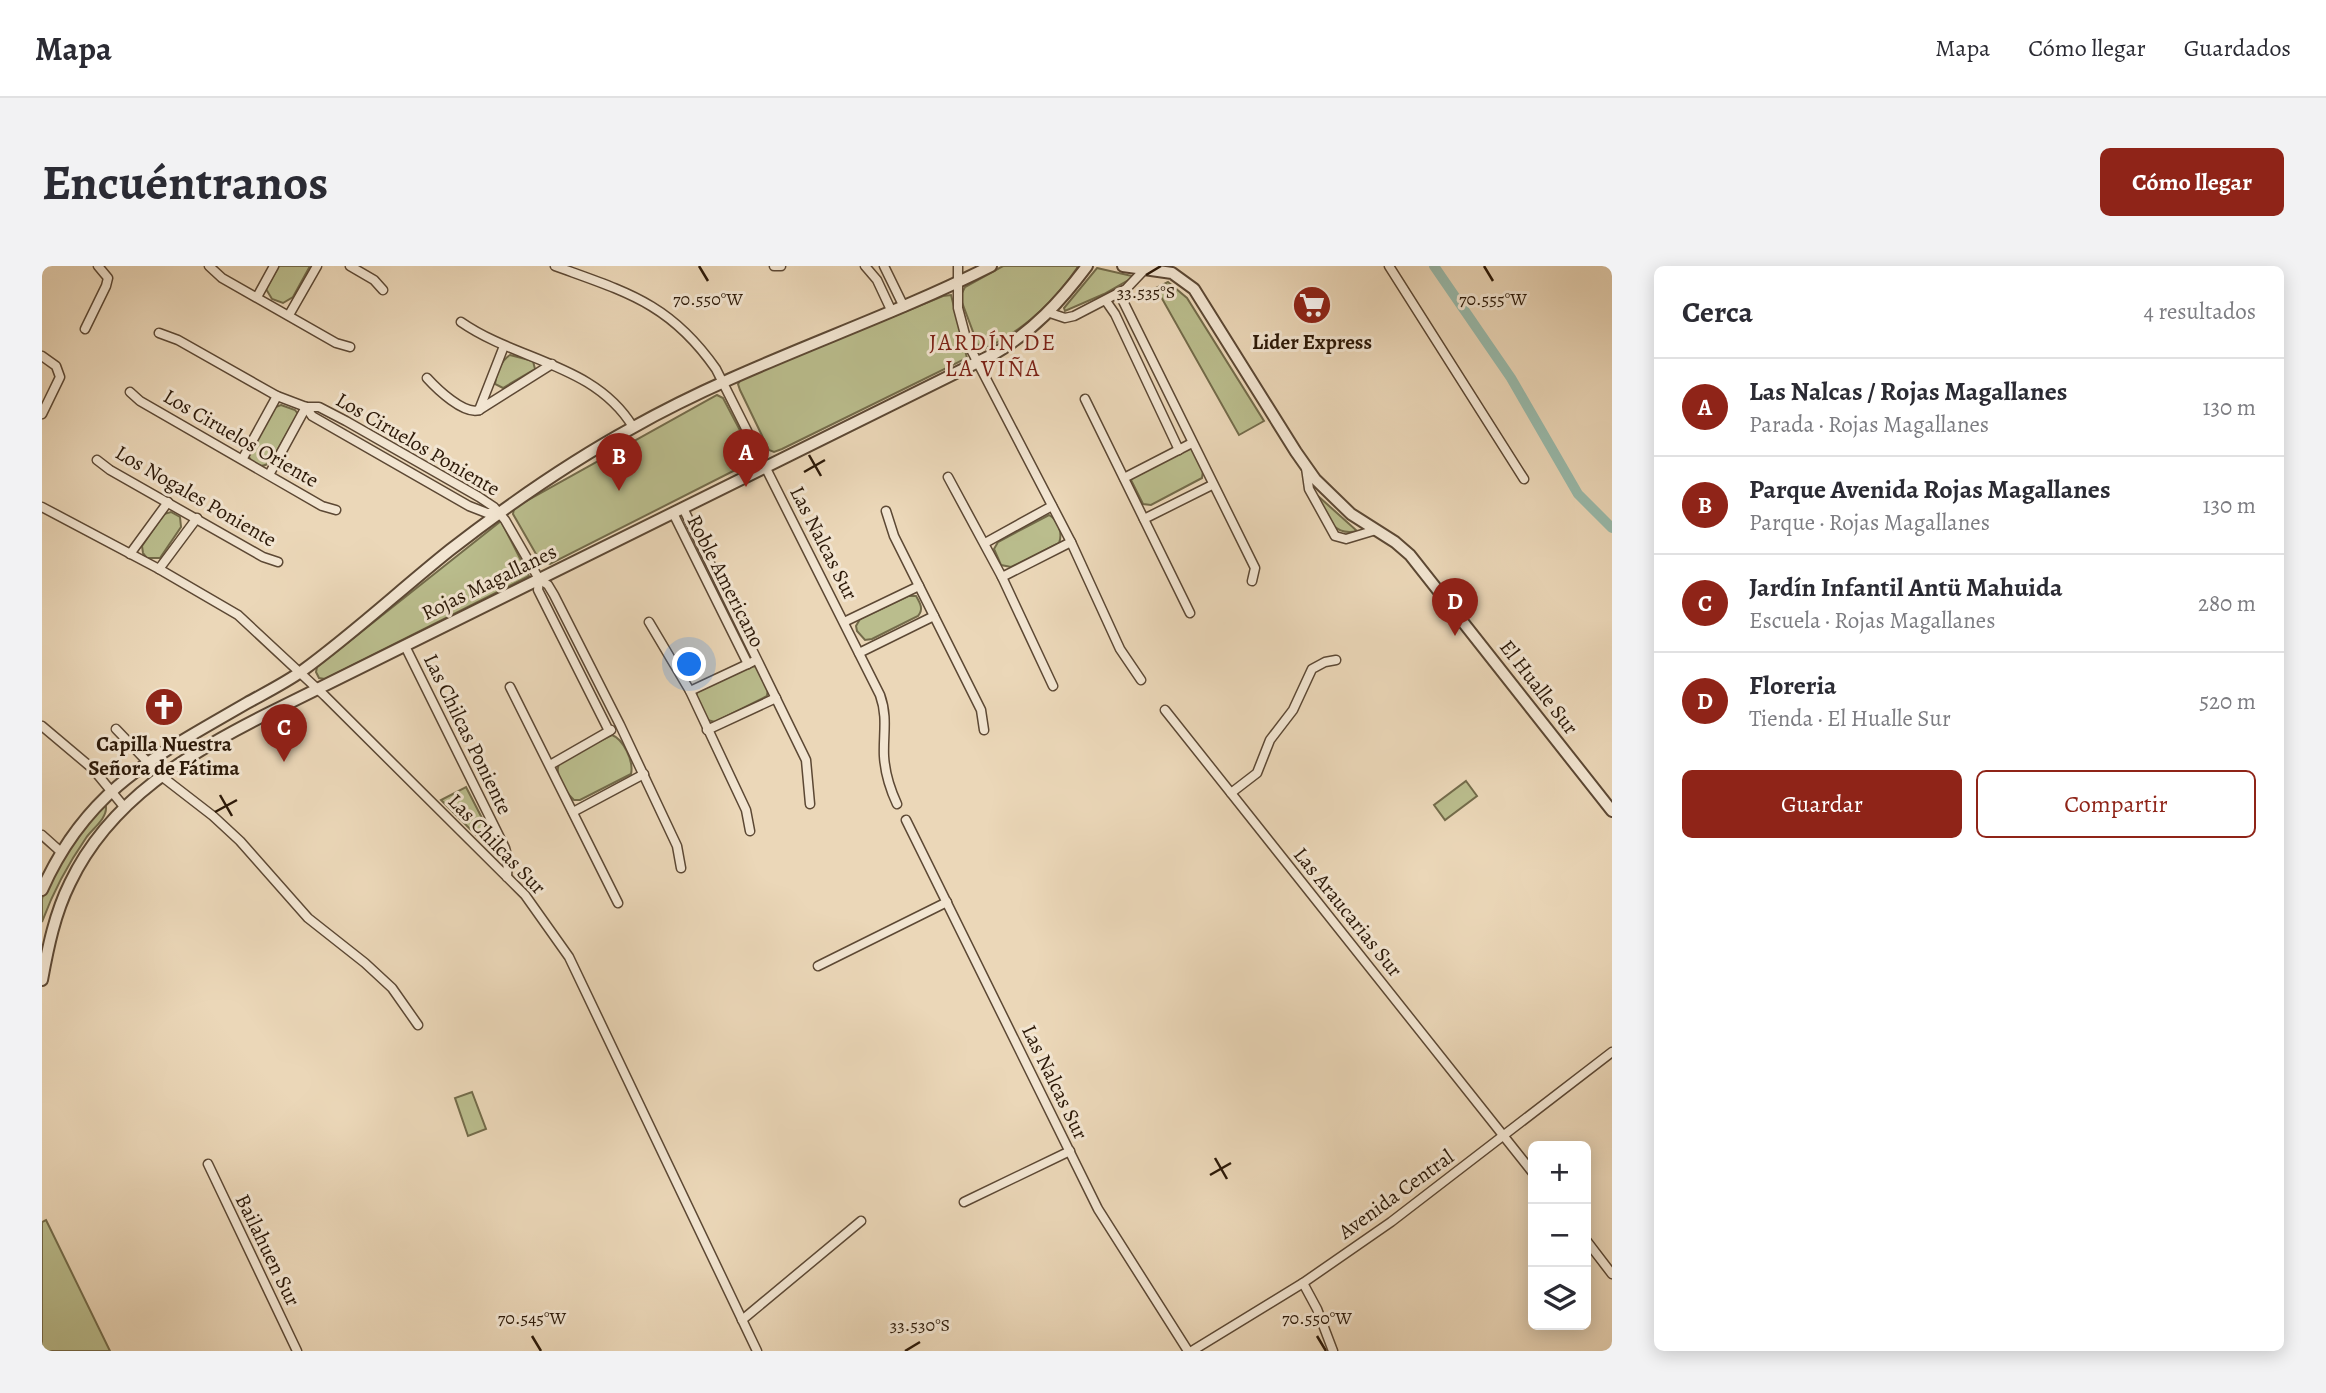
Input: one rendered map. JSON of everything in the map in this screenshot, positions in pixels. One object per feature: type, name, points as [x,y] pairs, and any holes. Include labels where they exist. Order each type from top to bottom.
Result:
[{"type":"street","points":[[85,329],[108,278],[97,266]]},
{"type":"street","points":[[209,266],[222,278],[336,343],[350,348]]},
{"type":"street","points":[[257,296],[274,266]]},
{"type":"street","points":[[289,315],[317,266]]},
{"type":"street","points":[[350,266],[383,290]]},
{"type":"street","name":"Las Nalcas Sur","points":[[555,266],[611,285],[656,308],[693,339],[723,381],[880,695],[885,710],[885,766],[897,804]]},
{"type":"street","points":[[774,266],[781,266]]},
{"type":"street","points":[[865,266],[877,280],[892,312]]},
{"type":"street","points":[[884,266],[904,307]]},
{"type":"street","points":[[958,266],[958,308],[963,331],[1071,542],[1120,649],[1141,680]]},
{"type":"street","name":"Rojas Magallanes","points":[[42,890],[61,852],[83,820],[112,790],[146,762],[301,672],[499,513],[572,463],[633,427],[723,381],[904,307],[991,266]]},
{"type":"street","name":"Rojas Magallanes","points":[[42,980],[57,916],[69,884],[92,845],[125,808],[160,775],[216,740],[318,688],[978,363],[1022,337],[1050,313],[1087,266]]},
{"type":"street","name":"El Hualle Sur","points":[[1124,266],[1164,271],[1179,277],[1200,296],[1306,468],[1338,503],[1362,523],[1403,548],[1417,563],[1612,811]]},
{"type":"street","points":[[1389,266],[1524,479]]},
{"type":"street","points":[[1050,313],[1068,318],[1106,301],[1132,284],[1146,269]]},
{"type":"street","points":[[1119,293],[1255,568],[1252,581]]},
{"type":"street","points":[[1106,301],[1115,314],[1179,450]]},
{"type":"street","points":[[461,322],[504,346],[588,381],[622,412],[633,427]]},
{"type":"street","name":"Los Ciruelos Poniente","points":[[159,333],[178,340],[277,396],[306,407],[320,407],[479,497],[499,513]]},
{"type":"street","points":[[479,410],[504,346]]},
{"type":"street","points":[[42,356],[56,366],[60,377],[42,414]]},
{"type":"street","points":[[427,378],[438,391],[469,411],[479,410],[552,364]]},
{"type":"street","name":"Los Ciruelos Oriente","points":[[131,392],[140,401],[270,473],[323,506],[336,510]]},
{"type":"street","points":[[243,458],[277,396]]},
{"type":"street","points":[[1085,399],[1190,613]]},
{"type":"street","points":[[270,473],[306,407]]},
{"type":"street","name":"Los Ciruelos Poniente","points":[[306,407],[312,416],[469,506],[487,513],[499,513]]},
{"type":"street","points":[[1124,478],[1192,443]]},
{"type":"street","name":"Los Nogales Poniente","points":[[97,460],[110,470],[264,557],[278,562]]},
{"type":"street","name":"El Hualle Sur","points":[[1306,468],[1312,496],[1335,536],[1346,539],[1376,530]]},
{"type":"street","points":[[948,477],[985,543],[1054,686]]},
{"type":"street","points":[[1144,519],[1212,485]]},
{"type":"street","points":[[130,554],[168,502]]},
{"type":"street","points":[[985,543],[1052,506]]},
{"type":"street","name":"Las Chilcas Sur","points":[[42,507],[159,569],[238,615],[318,688],[507,877],[541,916],[569,957],[757,1351]]},
{"type":"street","name":"Roble Americano","points":[[678,510],[758,659],[806,760],[810,804]]},
{"type":"street","name":"Roble Americano","points":[[678,510],[748,664]]},
{"type":"street","points":[[886,511],[894,536],[981,710],[984,730]]},
{"type":"street","points":[[499,513],[519,540],[539,579],[548,585],[620,725],[677,845],[681,868]]},
{"type":"street","points":[[159,569],[197,519]]},
{"type":"street","points":[[1002,577],[1071,542]]},
{"type":"street","points":[[539,579],[538,590],[609,731]]},
{"type":"street","points":[[844,622],[919,586]]},
{"type":"street","points":[[859,653],[934,616]]},
{"type":"street","points":[[649,622],[690,691],[747,810],[750,831]]},
{"type":"street","name":"Las Chilcas Poniente","points":[[405,646],[505,848],[508,859],[507,877]]},
{"type":"street","name":"Roble Americano","points":[[690,691],[758,659]]},
{"type":"street","points":[[1231,793],[1257,773],[1270,740],[1288,718],[1312,669],[1335,660]]},
{"type":"street","points":[[510,687],[618,903]]},
{"type":"street","points":[[707,730],[776,698]]},
{"type":"street","name":"Las Araucarias Sur","points":[[1164,710],[1528,1167]]},
{"type":"street","points":[[550,765],[620,725]]},
{"type":"street","points":[[42,726],[78,755],[112,790],[125,808]]},
{"type":"street","points":[[116,729],[160,775],[213,816],[240,841],[300,910],[393,988],[418,1024]]},
{"type":"street","points":[[573,812],[644,774]]},
{"type":"street","name":"Las Nalcas Sur","points":[[906,820],[1098,1209],[1190,1351]]},
{"type":"street","points":[[42,835],[61,852]]},
{"type":"street","points":[[818,966],[947,902]]},
{"type":"street","name":"Avenida Central","points":[[1190,1351],[1303,1283],[1391,1222],[1612,1052]]},
{"type":"street","points":[[964,1202],[1070,1151]]},
{"type":"street","name":"Bailahuen Sur","points":[[208,1164],[297,1351]]},
{"type":"street","points":[[742,1320],[860,1221]]},
{"type":"street","points":[[1591,1247],[1612,1274]]},
{"type":"street","points":[[1303,1283],[1317,1309],[1333,1351]]},
{"type":"green space","points":[[279,266],[310,266],[293,297],[283,303],[272,299],[266,289]]},
{"type":"green space","points":[[1003,266],[1077,268],[1058,293],[1036,315],[1012,334],[984,349],[978,345],[960,297],[965,287]]},
{"type":"green space","points":[[1097,268],[1132,278],[1065,311],[1064,308]]},
{"type":"green space","points":[[1168,282],[1187,298],[1264,421],[1239,435],[1156,288]]},
{"type":"green space","points":[[951,295],[967,358],[782,449],[774,452],[769,450],[740,390],[738,384],[741,379]]},
{"type":"green space","points":[[510,355],[533,361],[535,369],[503,388],[495,384],[502,364]]},
{"type":"green space","points":[[717,395],[723,398],[754,457],[753,461],[550,564],[540,561],[513,514],[514,508]]},
{"type":"green space","points":[[281,405],[295,410],[298,414],[271,461],[258,465],[248,454],[273,408]]},
{"type":"green space","points":[[1191,446],[1203,471],[1202,478],[1151,505],[1143,504],[1130,478]]},
{"type":"green space","points":[[1318,496],[1357,531],[1342,531],[1331,524]]},
{"type":"green space","points":[[171,512],[180,517],[181,527],[160,558],[147,558],[142,546],[164,514]]},
{"type":"green space","points":[[1049,515],[1059,527],[1059,543],[1011,567],[1001,565],[994,549],[998,542]]},
{"type":"green space","points":[[501,521],[529,576],[325,679],[319,678],[317,667]]},
{"type":"green space","points":[[908,596],[916,596],[919,601],[921,608],[918,616],[872,639],[865,640],[857,631],[856,626],[860,619]]},
{"type":"green space","points":[[752,666],[758,667],[768,689],[767,696],[715,722],[704,719],[696,699],[697,692]]},
{"type":"green space","points":[[612,735],[627,751],[631,774],[580,800],[574,800],[566,792],[559,775],[561,760]]},
{"type":"green space","points":[[1466,781],[1477,796],[1445,820],[1434,805]]},
{"type":"green space","points":[[466,787],[501,855],[498,857],[441,800]]},
{"type":"green space","points":[[103,807],[106,807],[104,816],[67,868],[42,922],[42,899],[51,877],[77,838]]},
{"type":"green space","points":[[472,1092],[486,1129],[468,1136],[455,1098]]},
{"type":"green space","points":[[46,1220],[110,1351],[42,1351],[42,1222]]},
{"type":"waterway","points":[[1434,266],[1511,378],[1578,494],[1612,528]]},
{"type":"place","name":"Lider Express","points":[[1312,305]]},
{"type":"place","name":"Las Nalcas / Rojas Magallanes","points":[[746,487]]},
{"type":"place","name":"Parque Avenida Rojas Magallanes","points":[[619,491]]},
{"type":"place","name":"Floreria","points":[[1455,636]]},
{"type":"place","name":"Capilla Nuestra Señora de Fátima","points":[[164,707]]},
{"type":"place","name":"Jardín Infantil Antü Mahuida","points":[[284,762]]},
{"type":"district","name":"JARDÍN DE LA VIÑA","points":[[993,355]]}]
